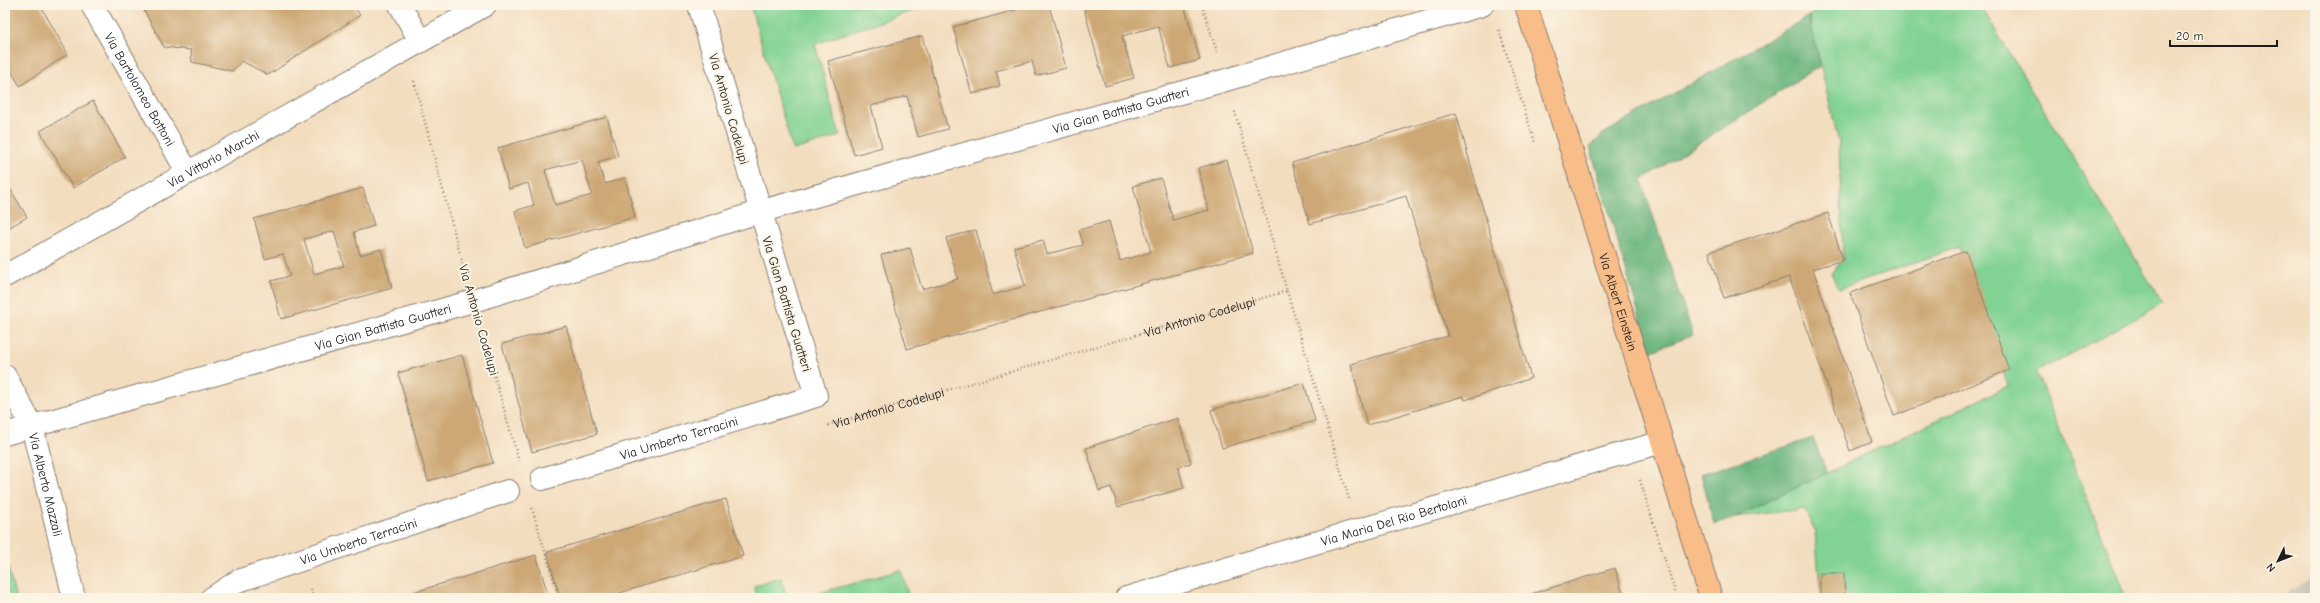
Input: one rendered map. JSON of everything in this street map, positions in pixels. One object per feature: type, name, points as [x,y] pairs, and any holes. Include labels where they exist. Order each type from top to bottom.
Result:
[{"type":"main road","name":"Via Albert Einstein","points":[[1526,5],[1711,598]]},
{"type":"street","name":"Via Bartolomeo Bottoni","points":[[92,5],[188,173]]},
{"type":"street","points":[[400,5],[420,41]]},
{"type":"street","name":"Via Vittorio Marchi","points":[[5,276],[485,5]]},
{"type":"street","name":"Via Antonio Codelupi","points":[[698,5],[759,212]]},
{"type":"street","name":"Via Gian Battista Guatteri","points":[[5,434],[280,354],[464,303],[759,212],[1226,80],[1482,5]]},
{"type":"street","name":"Via Gian Battista Guatteri","points":[[759,212],[816,396]]},
{"type":"street","name":"Via Alberto Mazzali","points":[[5,376],[32,426],[74,598]]},
{"type":"street","name":"Via Umberto Terracini","points":[[542,479],[816,396]]},
{"type":"street","name":"Via Maria Del Rio Bertolani","points":[[1126,598],[1662,442]]},
{"type":"street","name":"Via Umberto Terracini","points":[[212,598],[238,581],[508,491]]},
{"type":"path","points":[[1202,5],[1226,80],[1358,530]]},
{"type":"path","name":"Via Antonio Codelupi","points":[[420,41],[413,84],[464,303],[519,462]]},
{"type":"path","name":"Via Antonio Codelupi","points":[[825,426],[1288,291]]},
{"type":"path","points":[[530,500],[559,598]]},
{"type":"path","points":[[2306,598],[2315,593]]},
{"type":"shaded area","points":[[2315,576],[2315,598],[2278,598]]},
{"type":"green space","points":[[750,5],[930,5],[815,44],[840,136],[793,150]]},
{"type":"green space","points":[[1827,5],[1980,5],[2163,304],[2036,372],[2127,598],[1821,598],[1815,531],[1804,509],[1735,517],[2008,386],[1959,247],[1839,289],[1831,273],[1843,260],[1839,143],[1809,16]]},
{"type":"green space","points":[[1809,16],[1820,66],[1641,180],[1693,335],[1650,352],[1590,147],[1603,134]]},
{"type":"green space","points":[[1813,438],[1827,473],[1735,517],[1714,524],[1701,474]]},
{"type":"green space","points":[[5,558],[16,598],[5,598]]},
{"type":"green space","points":[[901,570],[909,598],[801,598]]},
{"type":"green space","points":[[781,578],[787,598],[758,598],[754,586]]},
{"type":"building","points":[[5,5],[40,5],[68,54],[20,86],[5,61]]},
{"type":"building","points":[[141,5],[353,5],[360,15],[268,75],[242,61],[232,71],[192,62],[191,50],[164,47]]},
{"type":"building","points":[[1034,5],[1049,5],[1066,68],[1036,76],[1032,61],[996,71],[1000,86],[972,94],[953,27]]},
{"type":"building","points":[[1083,5],[1184,5],[1200,60],[1170,68],[1158,26],[1122,36],[1134,78],[1105,86]]},
{"type":"building","points":[[922,36],[948,129],[918,137],[907,96],[871,106],[882,147],[854,155],[828,61]]},
{"type":"building","points":[[93,101],[125,157],[73,188],[40,131]]},
{"type":"building","points":[[1456,113],[1531,378],[1465,400],[1463,396],[1367,425],[1351,364],[1448,336],[1406,196],[1310,224],[1292,163]]},
{"type":"building","points":[[607,117],[618,156],[598,162],[605,184],[625,178],[635,217],[525,248],[515,211],[534,205],[528,183],[509,189],[498,148]],"holes":[[[582,160],[592,195],[555,205],[545,170]]]},
{"type":"building","points":[[1227,160],[1253,253],[907,349],[881,255],[910,248],[922,289],[958,279],[946,238],[976,230],[993,295],[1025,286],[1014,247],[1043,240],[1047,254],[1083,245],[1079,230],[1109,221],[1120,261],[1151,252],[1133,186],[1161,178],[1173,220],[1209,210],[1198,168]]},
{"type":"building","points":[[5,180],[27,217],[5,230]]},
{"type":"building","points":[[363,188],[374,226],[354,232],[360,255],[381,249],[392,288],[281,319],[271,281],[290,276],[283,254],[265,259],[254,219]],"holes":[[[334,231],[344,266],[314,274],[304,239]]]},
{"type":"building","points":[[1828,213],[1843,260],[1813,269],[1872,442],[1850,451],[1789,277],[1724,298],[1709,252]]},
{"type":"building","points":[[1966,251],[2009,370],[1894,416],[1850,293]]},
{"type":"building","points":[[566,326],[597,434],[532,452],[502,344]]},
{"type":"building","points":[[462,355],[493,463],[428,481],[398,373]]},
{"type":"building","points":[[1304,383],[1315,421],[1222,448],[1211,410]]},
{"type":"building","points":[[1178,418],[1191,463],[1178,467],[1184,488],[1118,507],[1111,487],[1099,491],[1086,448]]},
{"type":"building","points":[[726,499],[743,556],[603,598],[560,598],[547,552]]},
{"type":"building","points":[[536,555],[549,598],[395,598]]},
{"type":"building","points":[[1615,568],[1624,598],[1518,598]]},
{"type":"building","points":[[1820,573],[1844,573],[1845,598],[1820,598]]}]
